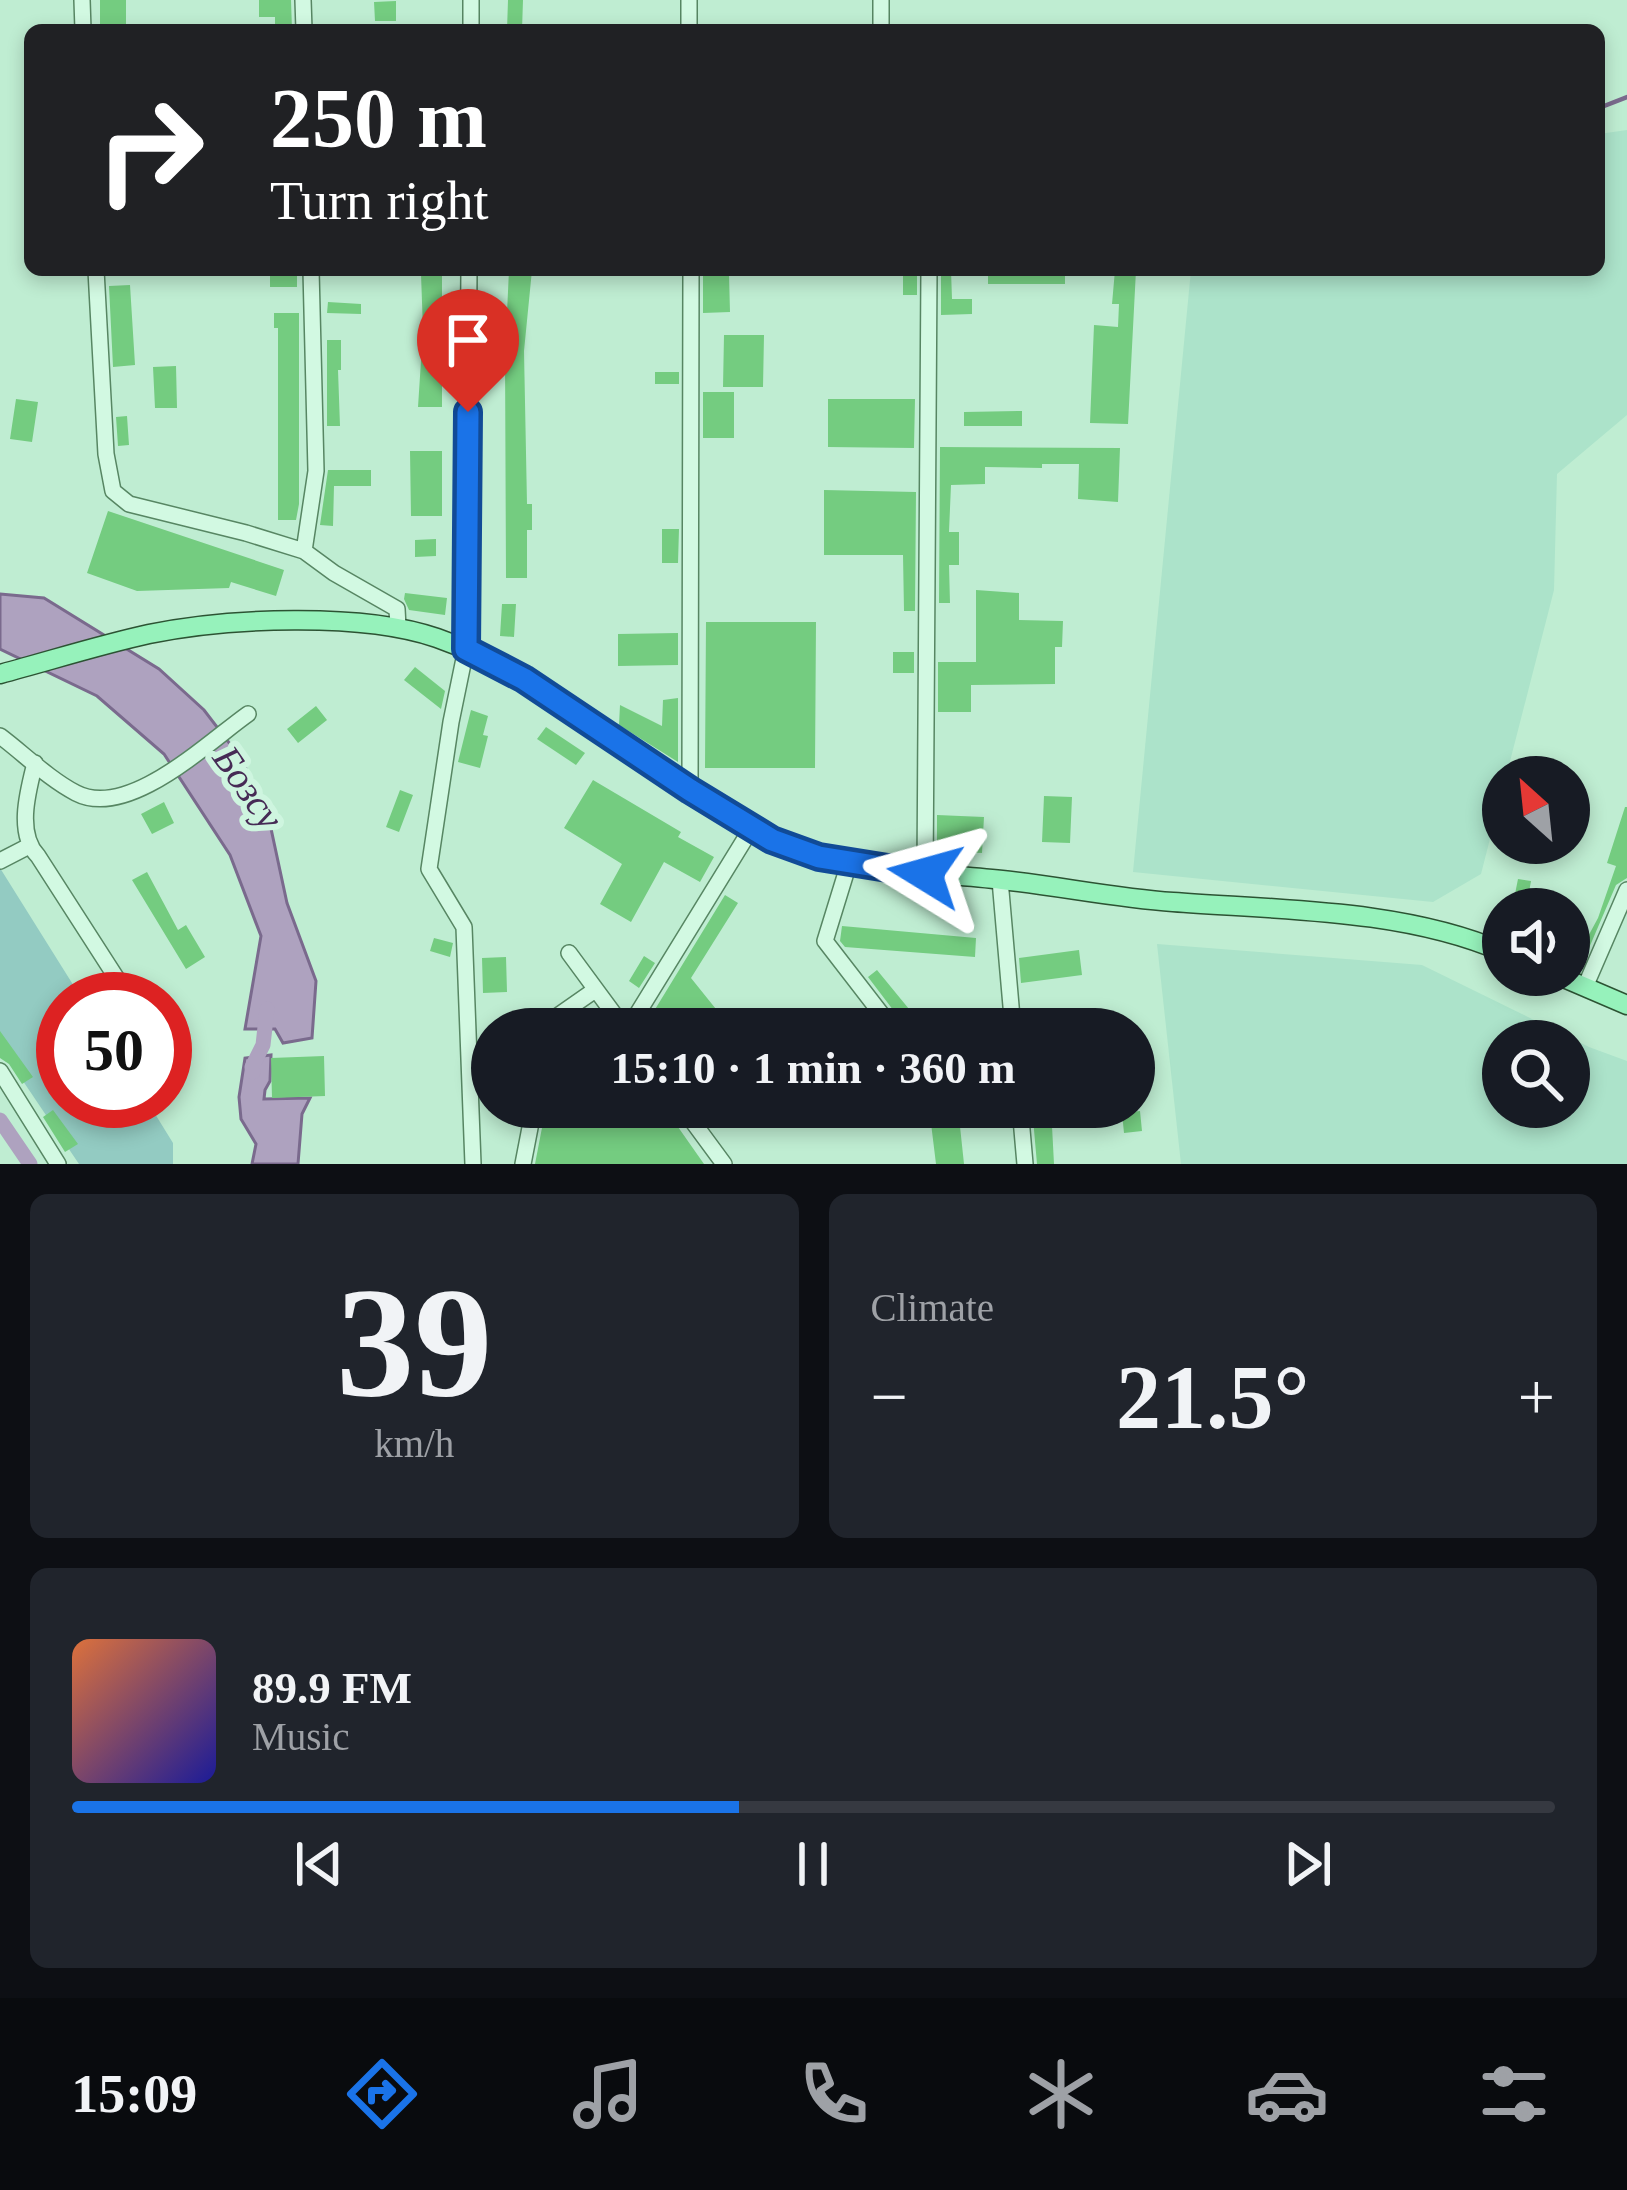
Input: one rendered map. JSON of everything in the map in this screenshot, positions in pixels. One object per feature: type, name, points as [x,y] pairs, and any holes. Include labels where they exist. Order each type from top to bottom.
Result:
[{"type":"main road","points":[[2,674],[149,634],[216,626],[359,622],[398,627],[466,649],[524,679],[751,829],[792,850],[925,874],[1163,902],[1394,922],[1482,943]]},
{"type":"main road","points":[[1590,989],[1627,1005]]},
{"type":"street","points":[[96,276],[106,454],[113,491],[136,507],[304,551],[397,609],[398,627]]},
{"type":"street","points":[[304,551],[316,471],[311,276]]},
{"type":"street","points":[[469,276],[466,649],[430,869],[464,927],[473,1164]]},
{"type":"street","points":[[690,790],[691,276]]},
{"type":"street","points":[[925,874],[928,276]]},
{"type":"street","points":[[0,736],[75,792],[94,799],[130,794],[248,714]]},
{"type":"street","points":[[35,763],[25,800],[29,846],[113,972]]},
{"type":"street","points":[[639,1008],[751,829]]},
{"type":"street","points":[[0,861],[29,846]]},
{"type":"street","points":[[849,863],[825,941],[877,1008]]},
{"type":"street","points":[[1000,880],[1011,1008]]},
{"type":"street","points":[[1590,975],[1627,890]]},
{"type":"street","points":[[569,953],[610,1008]]},
{"type":"street","points":[[570,1008],[596,990]]},
{"type":"street","points":[[0,1070],[58,1164]]},
{"type":"street","points":[[523,1164],[531,1128]]},
{"type":"street","points":[[697,1128],[724,1164]]},
{"type":"street","points":[[1022,1128],[1025,1164]]},
{"type":"green space","points":[[1627,130],[1627,415],[1557,474],[1554,590],[1511,756],[1482,756],[1481,874],[1433,902],[1133,872],[1190,276],[1605,276],[1605,133]]},
{"type":"green space","points":[[1157,944],[1422,965],[1534,1020],[1482,1020],[1482,1128],[1590,1128],[1590,1047],[1627,1061],[1627,1164],[1181,1164]]},
{"type":"shaded area","points":[[0,868],[65,972],[36,972],[36,1100],[0,1047]]},
{"type":"shaded area","points":[[55,1128],[164,1128],[173,1143],[173,1164],[79,1164]]},
{"type":"water","name":"Бозсу","points":[[0,594],[44,598],[159,669],[204,710],[240,757],[267,810],[287,903],[316,981],[312,1038],[283,1043],[275,1029],[245,1029],[261,936],[230,855],[164,754],[97,696],[0,649]]},
{"type":"water","points":[[271,1055],[264,1099],[310,1098],[302,1114],[298,1164],[252,1164],[256,1144],[241,1119],[239,1097],[245,1058]]},
{"type":"building","points":[[100,0],[126,0],[126,24],[100,24]]},
{"type":"building","points":[[259,0],[291,0],[292,24],[259,17]]},
{"type":"building","points":[[508,0],[523,0],[522,24],[507,24]]},
{"type":"building","points":[[396,1],[396,21],[375,21],[374,2]]},
{"type":"building","points":[[270,276],[297,276],[297,287],[270,287]]},
{"type":"building","points":[[421,276],[442,276],[442,407],[418,407]]},
{"type":"building","points":[[509,276],[531,276],[524,351],[527,504],[532,504],[527,578],[506,578]]},
{"type":"building","points":[[703,276],[729,276],[730,312],[703,313]]},
{"type":"building","points":[[903,276],[917,276],[917,295],[903,295]]},
{"type":"building","points":[[941,276],[951,276],[952,299],[972,299],[972,314],[941,315]]},
{"type":"building","points":[[988,276],[1065,276],[1065,284],[988,284]]},
{"type":"building","points":[[1114,276],[1136,276],[1128,424],[1090,423],[1094,325],[1118,327],[1119,304],[1112,304]]},
{"type":"building","points":[[130,285],[135,365],[113,367],[109,286]]},
{"type":"building","points":[[328,302],[361,304],[361,314],[327,313]]},
{"type":"building","points":[[274,313],[299,313],[296,520],[278,520],[278,328],[274,328]]},
{"type":"building","points":[[724,335],[764,335],[763,387],[723,387]]},
{"type":"building","points":[[327,340],[341,340],[340,426],[327,426]]},
{"type":"building","points":[[176,366],[177,408],[155,408],[153,367]]},
{"type":"building","points":[[655,372],[679,372],[679,384],[655,384]]},
{"type":"building","points":[[703,392],[734,392],[734,438],[703,438]]},
{"type":"building","points":[[16,399],[38,402],[32,442],[10,439]]},
{"type":"building","points":[[828,399],[915,399],[914,448],[828,447]]},
{"type":"building","points":[[1022,411],[1022,426],[964,426],[964,412]]},
{"type":"building","points":[[127,416],[129,445],[118,446],[116,417]]},
{"type":"building","points":[[940,447],[1120,448],[1118,502],[1078,499],[1079,464],[985,467],[985,484],[951,485],[949,532],[959,532],[959,565],[949,565],[950,603],[939,603]]},
{"type":"building","points":[[410,451],[442,451],[442,516],[411,516]]},
{"type":"building","points":[[328,470],[371,470],[371,486],[334,486],[333,526],[320,525]]},
{"type":"building","points":[[824,490],[916,492],[915,611],[904,611],[903,555],[824,555]]},
{"type":"building","points":[[108,511],[284,570],[276,596],[231,582],[229,588],[137,591],[87,573]]},
{"type":"building","points":[[662,529],[679,529],[678,563],[662,563]]},
{"type":"building","points":[[436,539],[436,556],[415,557],[415,540]]},
{"type":"building","points":[[976,590],[1019,593],[1019,620],[1063,621],[1062,647],[1055,647],[1055,684],[971,685],[971,712],[938,712],[938,662],[976,662]]},
{"type":"building","points":[[405,593],[447,598],[445,615],[409,610]]},
{"type":"building","points":[[502,604],[516,604],[514,637],[500,636]]},
{"type":"building","points":[[706,622],[816,622],[815,768],[705,768]]},
{"type":"building","points":[[678,633],[678,665],[618,666],[618,634]]},
{"type":"building","points":[[893,652],[914,652],[914,673],[893,673]]},
{"type":"building","points":[[415,667],[445,691],[441,709],[404,680]]},
{"type":"building","points":[[678,698],[678,762],[619,725],[620,705],[662,726],[663,700]]},
{"type":"building","points":[[316,706],[327,720],[298,743],[287,729]]},
{"type":"building","points":[[471,710],[488,716],[480,768],[458,762]]},
{"type":"building","points":[[546,727],[585,753],[576,765],[537,739]]},
{"type":"building","points":[[593,780],[714,857],[700,882],[664,862],[631,922],[600,904],[622,864],[564,828]]},
{"type":"building","points":[[400,790],[413,795],[399,832],[386,827]]},
{"type":"building","points":[[1044,796],[1072,797],[1070,843],[1042,842]]},
{"type":"building","points":[[164,802],[174,823],[152,834],[141,814]]},
{"type":"building","points":[[1627,807],[1627,878],[1616,885],[1590,946],[1590,933],[1616,866],[1607,863]]},
{"type":"building","points":[[937,815],[984,817],[982,853],[937,851]]},
{"type":"building","points":[[147,872],[178,930],[186,925],[205,957],[186,969],[132,880]]},
{"type":"building","points":[[1518,879],[1531,881],[1530,888],[1516,888]]},
{"type":"building","points":[[725,895],[738,903],[691,978],[715,1008],[656,1008]]},
{"type":"building","points":[[842,926],[976,938],[975,957],[845,947],[840,941]]},
{"type":"building","points":[[434,938],[453,943],[450,957],[430,951]]},
{"type":"building","points":[[1079,950],[1082,975],[1021,983],[1019,958]]},
{"type":"building","points":[[644,956],[655,963],[639,988],[629,981]]},
{"type":"building","points":[[506,957],[507,992],[483,993],[482,958]]},
{"type":"building","points":[[877,970],[908,1008],[892,1008],[868,977]]},
{"type":"building","points":[[0,1031],[33,1077],[22,1084],[0,1058]]},
{"type":"building","points":[[324,1056],[325,1096],[272,1098],[271,1058]]},
{"type":"building","points":[[50,1128],[66,1128],[78,1144],[65,1152]]},
{"type":"building","points":[[542,1128],[679,1128],[704,1164],[535,1164]]},
{"type":"building","points":[[932,1128],[960,1128],[964,1164],[936,1164]]},
{"type":"building","points":[[1034,1128],[1052,1128],[1054,1164],[1037,1164]]},
{"type":"waterway","points":[[1605,106],[1627,97]]},
{"type":"waterway","name":"Бозсу","points":[[253,1072],[263,1045],[267,1009]]},
{"type":"waterway","points":[[0,1120],[30,1164]]},
{"type":"route","points":[[468,412],[466,649],[524,679],[751,829],[792,850],[925,874]]}]
